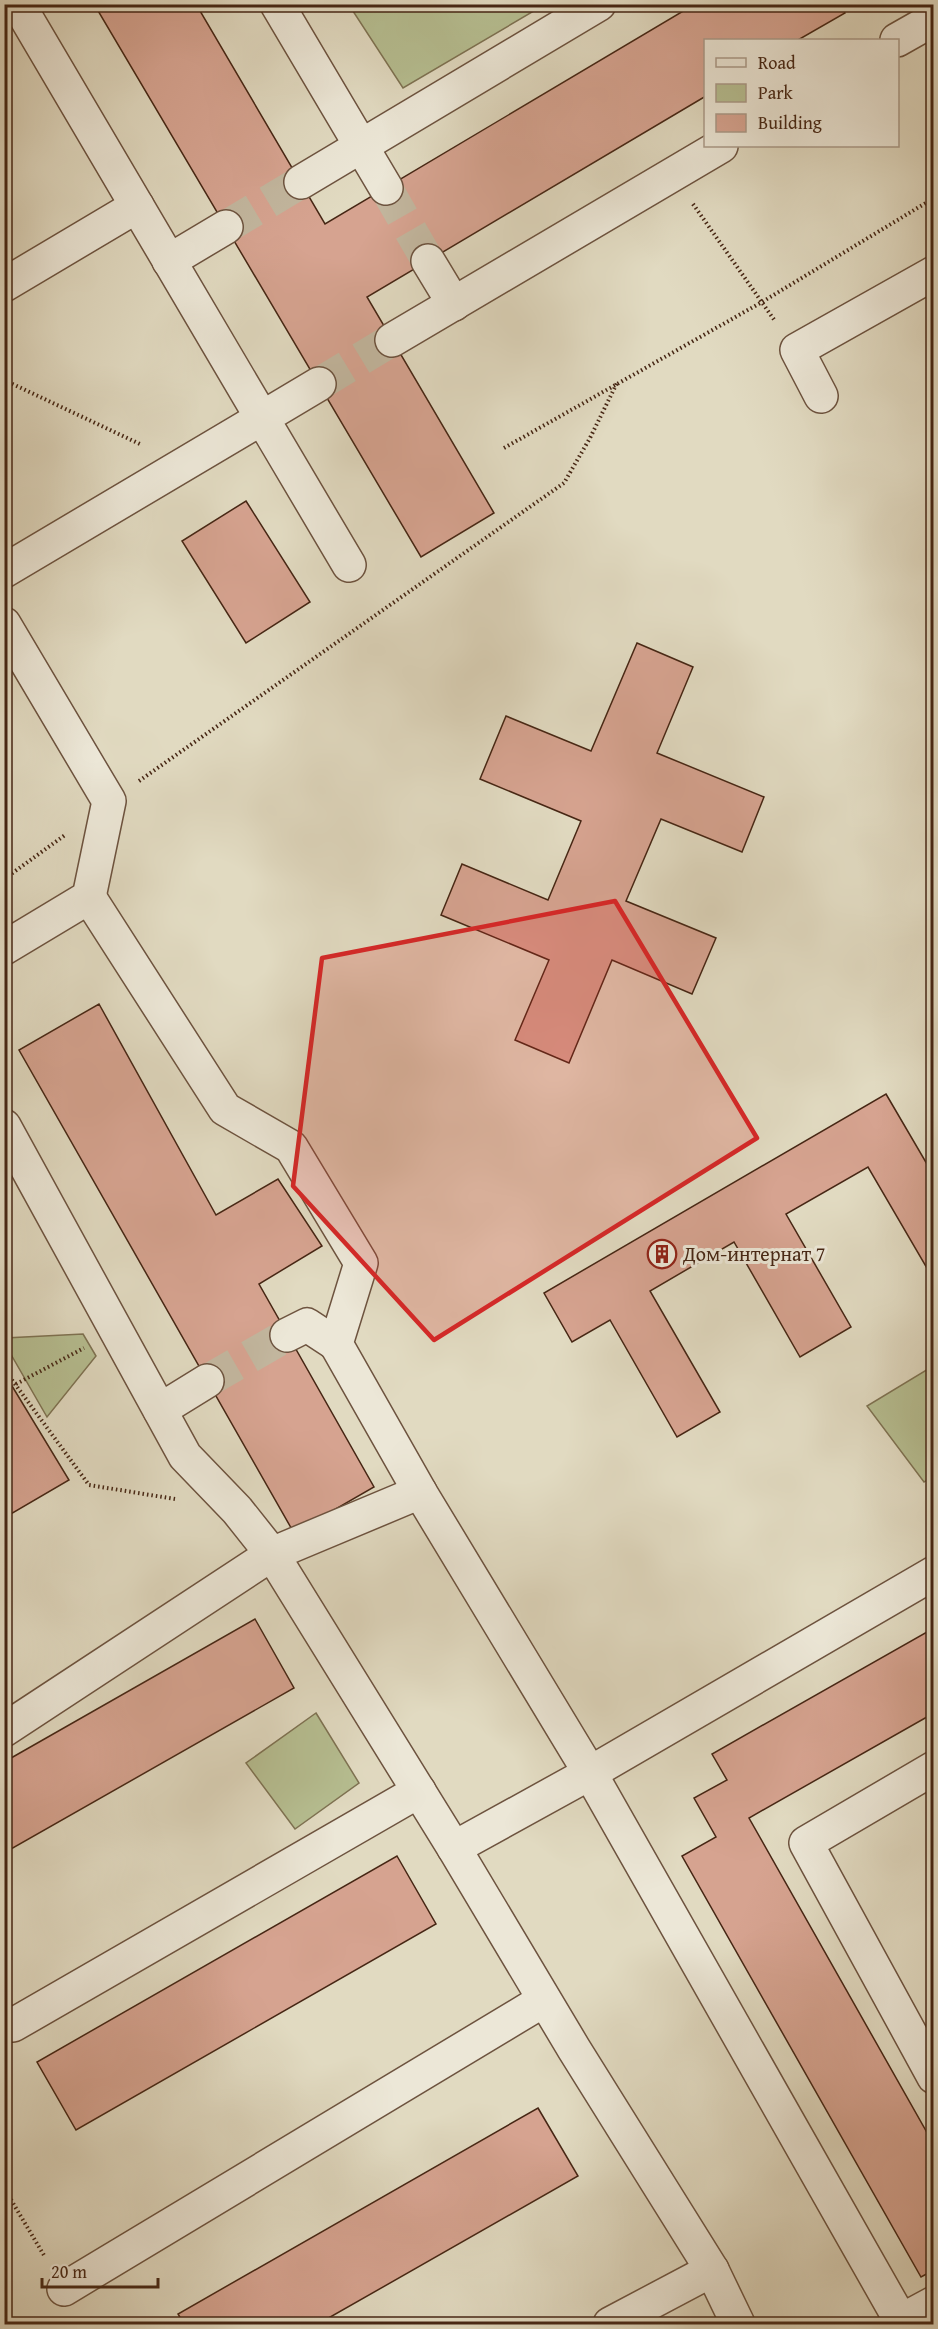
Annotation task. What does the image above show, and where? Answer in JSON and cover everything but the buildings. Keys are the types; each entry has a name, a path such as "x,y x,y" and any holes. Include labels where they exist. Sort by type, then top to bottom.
{"lane":[{"path":"18,4 349,565"},
{"path":"277,4 386,188"},
{"path":"301,182 599,4"},
{"path":"899,39 933,19"},
{"path":"392,340 719,147"},
{"path":"4,285 137,206"},
{"path":"169,261 226,227"},
{"path":"428,261 454,304"},
{"path":"821,396 797,350 933,273"},
{"path":"4,571 319,384"},
{"path":"4,624 109,801 88,897 225,1109 291,1147 361,1263 336,1344"},
{"path":"4,948 88,897"},
{"path":"4,1126 185,1456 237,1510 272,1554 712,2270 738,2325"},
{"path":"287,1335 307,1324 336,1344 420,1492 590,1773 898,2323 933,2303"},
{"path":"160,1410 207,1381"},
{"path":"4,1730 272,1554 420,1492"},
{"path":"454,1848 590,1773 933,1573"},
{"path":"933,1768 806,1843 933,2077"},
{"path":"13,2025 419,1791"},
{"path":"64,2289 544,2000"},
{"path":"610,2325 712,2270"}],"path":[{"path":"672,174 797,350"},
{"path":"504,448 762,302 933,198"},
{"path":"4,380 183,465"},
{"path":"4,877 8,878 109,801 564,483 617,384"},
{"path":"16,1384 116,1330"},
{"path":"4,1369 89,1485 180,1500"}],"highlighted area":[{"path":"615,901 757,1138 434,1340 293,1186 322,958"}],"green space":[{"path":"349,5 544,5 403,88"},
{"path":"83,1334 96,1356 47,1417 5,1344 5,1338"},
{"path":"933,1366 933,1476 924,1482 867,1406"},
{"path":"316,1713 359,1783 295,1829 246,1763"}],"tunnel":[{"path":"226,227 301,182"},
{"path":"386,188 428,261"},
{"path":"319,384 392,340"},
{"path":"207,1381 287,1335"}],"place":[{"name":"Дом-интернат 7","path":"662,1254"}]}
